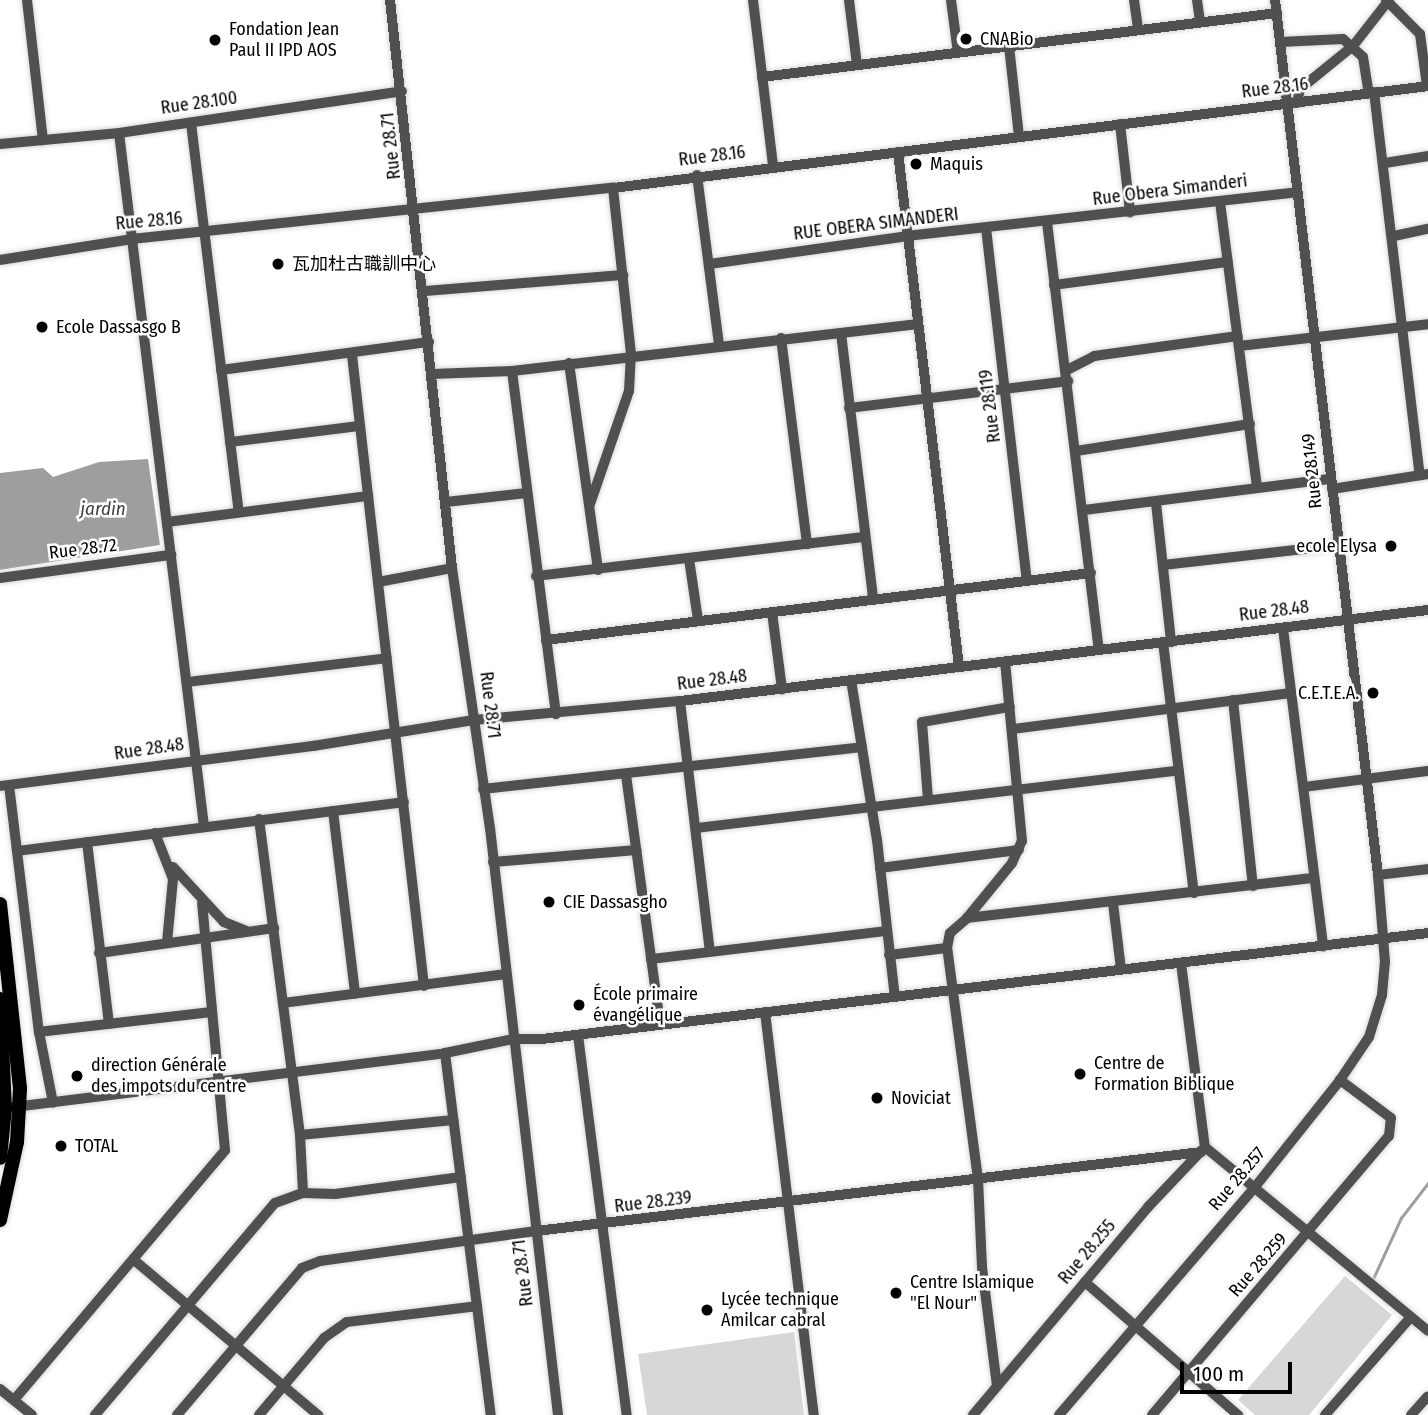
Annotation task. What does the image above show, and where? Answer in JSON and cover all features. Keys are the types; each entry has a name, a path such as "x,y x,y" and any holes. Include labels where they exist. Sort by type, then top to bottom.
{"main road":[{"path":"0,904 19,1048 0,1158"},
{"path":"0,999 8,1107 17,1142 0,1220"}],"street":[{"path":"27,0 43,139"},
{"name":"Rue 28.71","path":"390,0 424,291 452,568 493,862 558,1415"},
{"path":"753,0 774,166"},
{"path":"849,0 857,65"},
{"path":"951,0 958,53"},
{"path":"1134,0 1138,30"},
{"path":"1197,0 1200,22"},
{"name":"Rue 28.149","path":"1275,0 1292,104 1297,192 1384,938"},
{"path":"1292,104 1304,85 1353,46 1388,0 1420,34 1428,86"},
{"path":"762,77 1277,13"},
{"path":"1084,510 1258,488 1424,475 1403,326 1385,163 1366,64 1353,46 1337,37 1280,42"},
{"path":"1009,46 1019,136"},
{"name":"Rue 28.16","path":"0,260 132,239 206,234 613,188 697,175 1428,86"},
{"name":"Rue 28.100","path":"0,144 119,133 402,90"},
{"path":"191,123 239,512"},
{"path":"1120,124 1130,212"},
{"path":"119,133 204,826"},
{"path":"898,152 916,324 959,667"},
{"path":"1385,163 1428,156"},
{"path":"697,175 719,344"},
{"path":"590,504 626,406 632,354 613,188"},
{"name":"Rue Obera Simanderi","path":"1047,222 1297,192"},
{"path":"1220,202 1258,488"},
{"path":"1047,222 1068,375 1099,649"},
{"name":"RUE OBERA SIMANDERI","path":"709,264 906,236 1047,222"},
{"name":"Rue 28.119","path":"986,228 1027,580"},
{"path":"1394,236 1428,229"},
{"path":"1054,285 1227,262"},
{"path":"424,291 623,275"},
{"path":"432,374 512,371 632,354 916,324"},
{"path":"849,408 1006,389 1068,375 1094,356 1428,324"},
{"path":"841,333 873,598"},
{"path":"780,338 807,544"},
{"path":"222,370 352,355 429,342"},
{"path":"352,355 424,986"},
{"path":"569,363 598,570"},
{"path":"512,371 536,576 556,714"},
{"path":"1076,450 1250,424"},
{"path":"230,442 358,426"},
{"path":"446,502 526,493"},
{"path":"167,522 368,496"},
{"path":"1156,503 1163,565 1171,708 1194,893"},
{"path":"536,576 865,537"},
{"path":"1163,565 1339,545"},
{"name":"Rue 28.72","path":"0,578 171,555"},
{"path":"690,559 698,620"},
{"path":"379,582 452,568"},
{"path":"545,640 1091,573"},
{"name":"Rue 28.48","path":"4,785 397,734 474,720 680,701 1428,610"},
{"path":"772,612 782,689"},
{"path":"1283,628 1323,946"},
{"path":"187,682 387,658"},
{"path":"997,1386 982,1266 978,1179 955,989 947,948 950,933 967,918 1019,850 1013,729 1005,662"},
{"path":"851,680 880,868 895,997"},
{"path":"1013,729 1290,693"},
{"path":"1233,700 1253,886"},
{"path":"680,701 710,951"},
{"path":"928,799 922,722 1010,707"},
{"path":"483,789 862,747"},
{"path":"696,828 1179,770"},
{"path":"1304,787 1428,771"},
{"path":"626,775 660,1023"},
{"path":"4,785 17,851 39,1032 53,1103"},
{"path":"17,851 404,802"},
{"path":"333,811 355,994"},
{"path":"260,819 300,1135 303,1193"},
{"path":"155,833 173,879 167,943"},
{"path":"87,842 108,1024"},
{"path":"493,862 637,850"},
{"path":"880,868 1019,850"},
{"path":"167,859 202,903 224,922 248,931"},
{"path":"1378,875 1428,869"},
{"path":"967,918 1314,878"},
{"path":"14,1400 223,1154 226,1141 202,938 202,903"},
{"path":"1113,903 1121,969"},
{"path":"99,953 274,928"},
{"path":"651,959 886,931"},
{"path":"8,1107 445,1053 513,1039 578,1035 660,1023 1428,933"},
{"name":"Rue 28.257","path":"1059,1415 1255,1187 1340,1080 1369,1037 1379,1009 1384,938"},
{"path":"889,955 947,948"},
{"path":"1181,963 1203,1149 1255,1187 1428,1331"},
{"path":"283,1003 505,974"},
{"path":"39,1032 211,1012"},
{"path":"765,1012 814,1415"},
{"path":"578,1035 605,1226 627,1415"},
{"path":"445,1053 491,1415"},
{"name":"Rue 28.259","path":"1153,1415 1389,1136 1391,1118 1340,1080"},
{"path":"300,1135 453,1120"},
{"name":"Rue 28.239","path":"177,1415 309,1264 536,1231 605,1226 1203,1149"},
{"name":"Rue 28.255","path":"973,1415 1085,1282 1203,1149"},
{"path":"95,1415 189,1308 275,1203 303,1193 335,1194 461,1177"},
{"path":"134,1260 318,1415"},
{"path":"1085,1282 1235,1414"},
{"path":"259,1415 324,1338 346,1322 477,1306"},
{"path":"1325,1415 1410,1318"},
{"path":"0,1388 32,1415"},
{"path":"1411,1415 1428,1395"}],"shaded area":[{"path":"1345,1276 1392,1315 1309,1415 1255,1415 1238,1400"},
{"path":"794,1332 804,1415 647,1415 638,1354"}],"water":[{"name":"jardin","path":"148,459 160,545 0,570 0,473 43,468 53,477 99,462"}],"waterway":[{"path":"1372,1281 1401,1218 1428,1183"}],"place":[{"name":"CNABio","path":"966,39"},
{"name":"Fondation Jean Paul II IPD AOS","path":"215,40"},
{"name":"Maquis","path":"916,164"},
{"name":"瓦加杜古職訓中心","path":"278,264"},
{"name":"Ecole Dassasgo B","path":"42,327"},
{"name":"ecole Elysa","path":"1391,546"},
{"name":"C.E.T.E.A.","path":"1373,693"},
{"name":"CIE Dassasgho","path":"549,902"},
{"name":"École primaire évangélique","path":"579,1005"},
{"name":"Centre de Formation Biblique","path":"1080,1074"},
{"name":"direction Générale des impots du centre","path":"77,1076"},
{"name":"Noviciat","path":"877,1098"},
{"name":"TOTAL","path":"61,1146"},
{"name":"Centre Islamique \"El Nour\"","path":"896,1293"},
{"name":"Lycée technique Amilcar cabral","path":"707,1310"}]}
